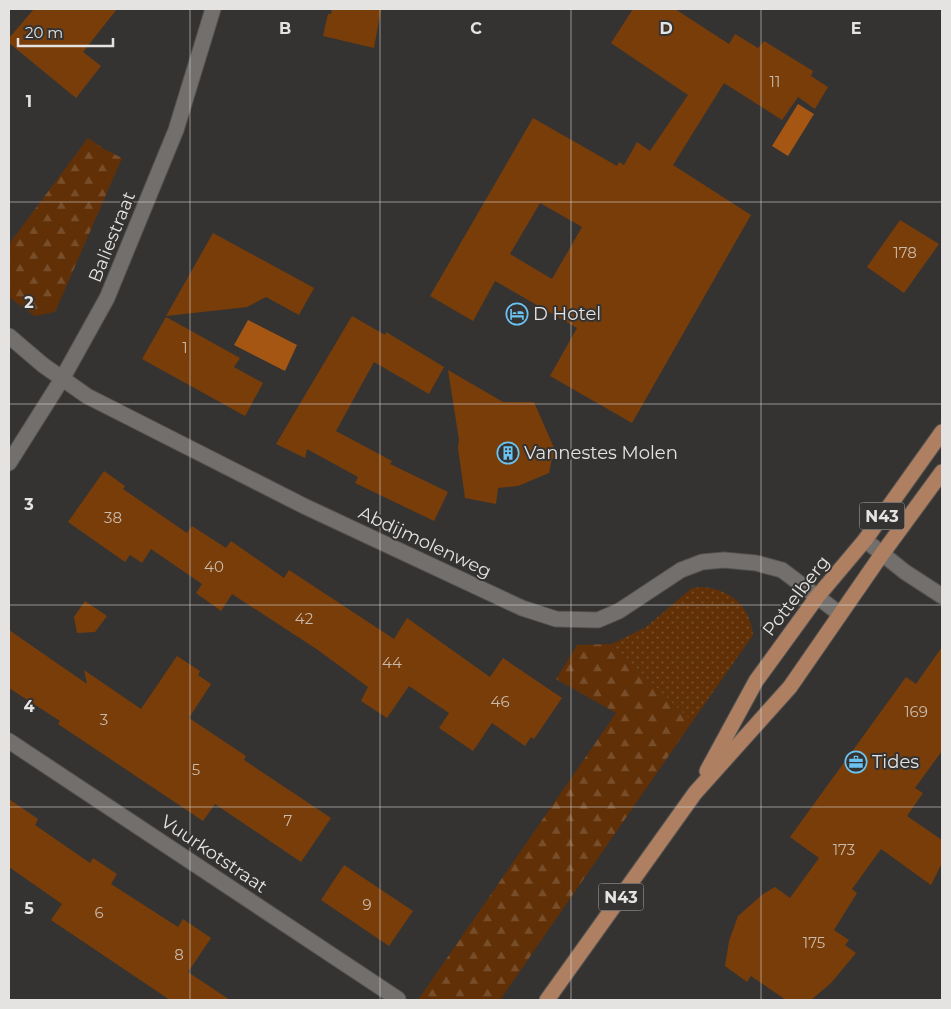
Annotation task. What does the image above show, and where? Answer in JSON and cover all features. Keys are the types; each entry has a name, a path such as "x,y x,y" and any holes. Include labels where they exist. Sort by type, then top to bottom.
{"main road":[{"name":"Pottelberg","path":"695,793 756,681 817,597 865,540 942,432"},
{"name":"Pottelberg","path":"547,1000 695,793 790,687 882,554 942,472"}],"street":[{"name":"Baliestraat","path":"9,464 62,379 107,298 176,130 213,9"},
{"name":"Abdijmolenweg","path":"9,336 62,379 87,396 304,506 522,608 556,619 598,620 619,612 681,570 702,562 724,560 771,566 782,570 840,614"},
{"path":"865,540 942,596"},
{"name":"Vuurkotstraat","path":"9,741 398,999"}],"green space":[{"path":"88,138 122,158 55,312 35,316 9,297 9,244"},
{"path":"703,587 722,592 737,601 748,616 753,635 692,722 612,644 646,627 692,588"},
{"path":"612,644 692,722 500,1000 418,1000 616,713 556,679 577,645"}],"shaded area":[{"path":"798,104 814,114 788,156 772,146"},
{"path":"248,320 297,345 285,371 234,345"}],"building":[{"path":"34,9 117,9 83,52 101,66 76,98 9,43 9,38"},
{"path":"332,9 381,9 374,48 323,36 328,14 331,14"},
{"path":"633,9 675,9 729,44 735,34 758,48 764,41 813,71 811,76 828,87 815,109 798,97 782,120 724,83 673,165 751,215 632,423 550,376 577,328 495,281 473,321 430,296 533,118 617,166 619,162 624,165 637,142 650,151 688,95 611,43","holes":["540,203 582,227 552,279 510,254"]},
{"path":"900,220 939,244 904,293 867,267"},
{"path":"213,233 314,288 299,315 266,297 247,307 166,316"},
{"path":"352,316 385,335 386,332 444,367 429,394 374,362 336,431 392,461 390,464 448,492 434,521 355,483 358,477 307,449 305,458 276,444"},
{"path":"166,317 240,358 234,367 263,383 245,416 142,359"},
{"name":"Vannestes Molen","path":"448,370 503,402 534,402 558,457 552,459 549,473 518,486 498,488 496,504 465,498 458,448 459,440"},
{"path":"104,471 125,486 123,489 187,533 192,526 226,548 231,541 284,578 289,570 394,639 407,618 490,677 503,658 562,698 534,739 531,737 525,746 492,723 473,751 439,728 449,713 409,686 387,718 361,701 368,687 318,650 232,594 221,611 196,593 202,584 151,549 142,563 130,555 125,562 68,522"},
{"path":"85,601 107,616 95,632 77,633 74,617"},
{"path":"9,630 87,684 84,670 141,709 177,656 200,671 198,675 211,684 189,718 246,756 244,760 331,818 301,862 215,804 203,821 58,724 60,721 9,688"},
{"path":"942,647 942,751 915,788 923,793 907,816 942,840 942,863 931,885 881,849 852,889 857,893 834,930 849,940 845,945 856,953 831,983 811,1000 786,1000 751,976 747,982 725,966 729,941 738,916 763,894 775,887 790,898 819,858 790,837 906,677 916,684"},
{"path":"9,799 38,819 35,825 90,863 93,858 117,874 111,884 178,927 183,919 211,938 188,972 230,1000 170,1000 51,920 62,904 9,867"},
{"path":"344,865 413,911 389,946 321,900"}],"place":[{"name":"D Hotel","path":"517,314"},
{"name":"Vannestes Molen","path":"508,453"},
{"name":"Tides","path":"856,762"}]}
